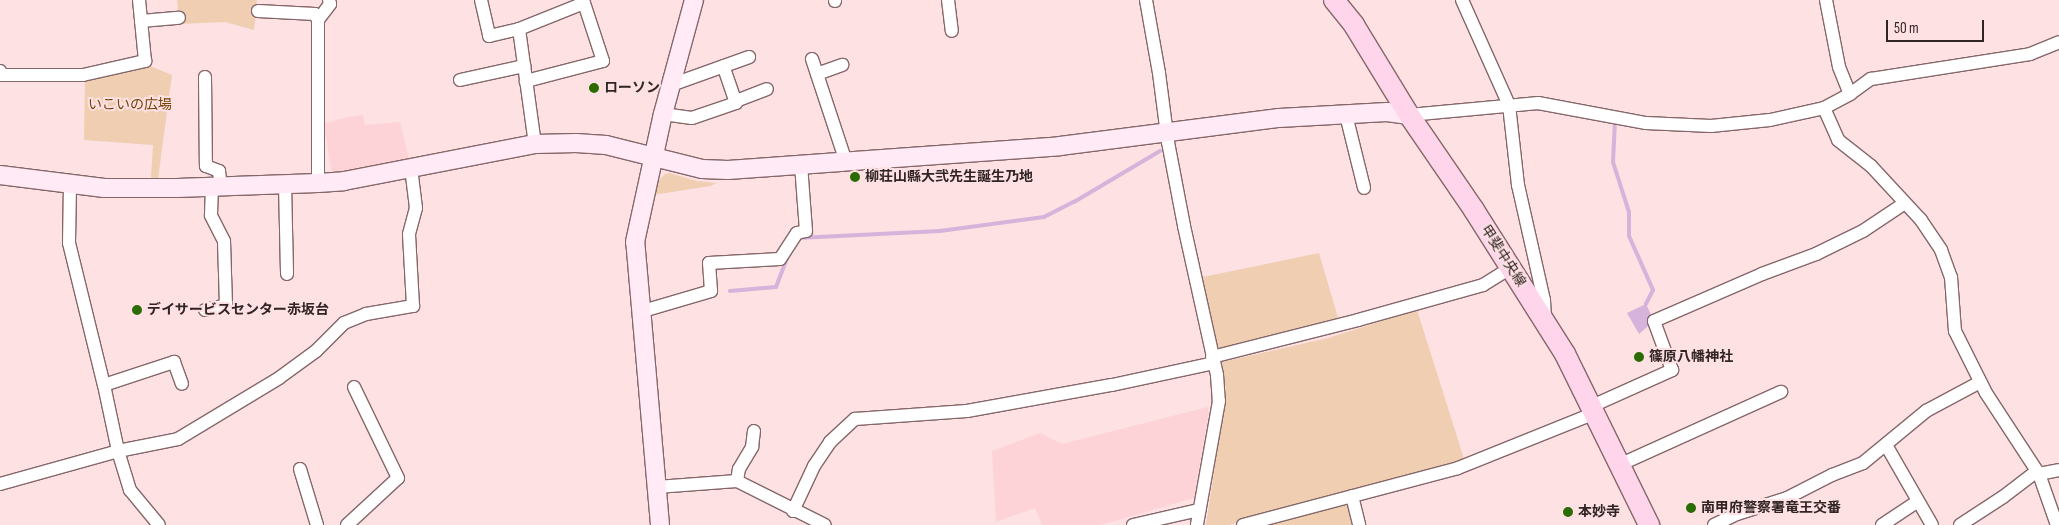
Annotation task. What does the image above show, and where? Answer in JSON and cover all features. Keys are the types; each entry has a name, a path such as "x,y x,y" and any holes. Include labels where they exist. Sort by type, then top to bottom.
{"main road":[{"name":"甲斐中央線","path":"1334,0 1354,26 1409,115 1565,354 1649,525"}],"street":[{"path":"0,72 1,74 83,75 144,61 139,0"},
{"path":"318,20 330,4 329,0"},
{"path":"481,0 489,36 519,29 584,3 603,62 526,81"},
{"path":"660,525 635,242 662,114 694,0"},
{"path":"948,0 952,31"},
{"path":"1146,0 1168,132 1168,142 1182,217 1217,375 1219,401 1199,510 1198,525"},
{"path":"1462,0 1509,105 1518,185 1544,300 1545,323"},
{"path":"1826,0 1839,67 1850,94"},
{"path":"258,11 314,14 318,20 316,95 318,183"},
{"path":"141,21 180,18"},
{"path":"519,29 535,144"},
{"path":"0,175 104,188 217,187 318,183 411,168 535,144 576,143 606,145 712,170 1060,146 1279,118 1387,112 1409,115 1538,103 1646,123 1711,126 1770,120 1824,108 1850,94 1871,79 2030,54 2059,42"},
{"path":"671,85 749,57"},
{"path":"812,59 846,162"},
{"path":"817,74 842,65"},
{"path":"460,80 524,66"},
{"path":"723,66 736,101"},
{"path":"205,77 206,166 219,171 211,215 224,241 226,305 205,310"},
{"path":"662,114 692,118 767,89"},
{"path":"1824,108 1838,140 1871,166 1905,203 1941,250 1951,277 1955,331 1980,382 2038,472 2057,525"},
{"path":"1346,115 1364,188"},
{"path":"642,311 711,291 709,263 780,259 796,233 806,231 801,165"},
{"path":"0,484 118,451 178,439 279,378 316,351 344,323 366,314 413,306 410,234 416,208 411,168"},
{"path":"285,184 287,274"},
{"path":"70,185 69,243 104,385 118,451 130,490 159,525"},
{"path":"1243,525 1458,468 1593,410 1672,370 1654,321 1762,274 1816,254 1863,231 1905,203"},
{"path":"793,511 814,466 830,442 855,418 967,411 1112,385 1213,360 1483,285 1510,268"},
{"path":"104,385 174,362 182,384"},
{"path":"1714,525 1737,514 1787,498 1832,475 1863,463 1926,411 1980,382"},
{"path":"347,525 398,478 354,387"},
{"path":"1619,465 1781,392"},
{"path":"737,481 739,470 752,447 754,432"},
{"path":"1886,445 1932,525"},
{"path":"300,469 317,525"},
{"path":"1960,525 2038,472 2059,470"},
{"path":"657,487 737,481 793,511 825,525"},
{"path":"1352,496 1359,525"},
{"path":"1882,525 1918,501"},
{"path":"1133,525 1199,510"}],"shaded area":[{"path":"363,115 365,125 400,122 411,168 332,175 324,124 347,117"},
{"path":"1646,304 1654,321 1639,334 1627,313"},
{"path":"1208,407 1209,412 1194,498 1101,525 1042,525 1035,508 996,522 992,451 1040,433 1062,444"}],"green space":[{"path":"177,0 257,0 254,30 225,22 180,24"},
{"name":"いこいの広場","path":"145,64 172,75 158,179 151,177 153,145 84,140 85,77"},
{"path":"669,173 697,181 717,183 710,186 653,195 657,182 665,174"},
{"path":"1319,253 1338,318 1217,351 1203,277"},
{"path":"1417,310 1464,459 1229,525 1206,525 1226,393 1222,362 1328,338"},
{"path":"1350,498 1357,525 1249,525"}],"waterway":[{"path":"1615,120 1613,162 1629,212 1629,236 1653,290 1646,304"},
{"path":"798,238 940,231 1044,217 1074,202 1160,151"},
{"path":"730,291 776,287 787,258"}],"place":[{"name":"ローソン","path":"594,88"},
{"name":"柳荘山縣大弐先生誕生乃地","path":"855,177"},
{"name":"デイサービスセンター赤坂台","path":"137,310"},
{"name":"篠原八幡神社","path":"1639,357"},
{"name":"南甲府警察署竜王交番","path":"1691,508"},
{"name":"本妙寺","path":"1568,512"}]}
